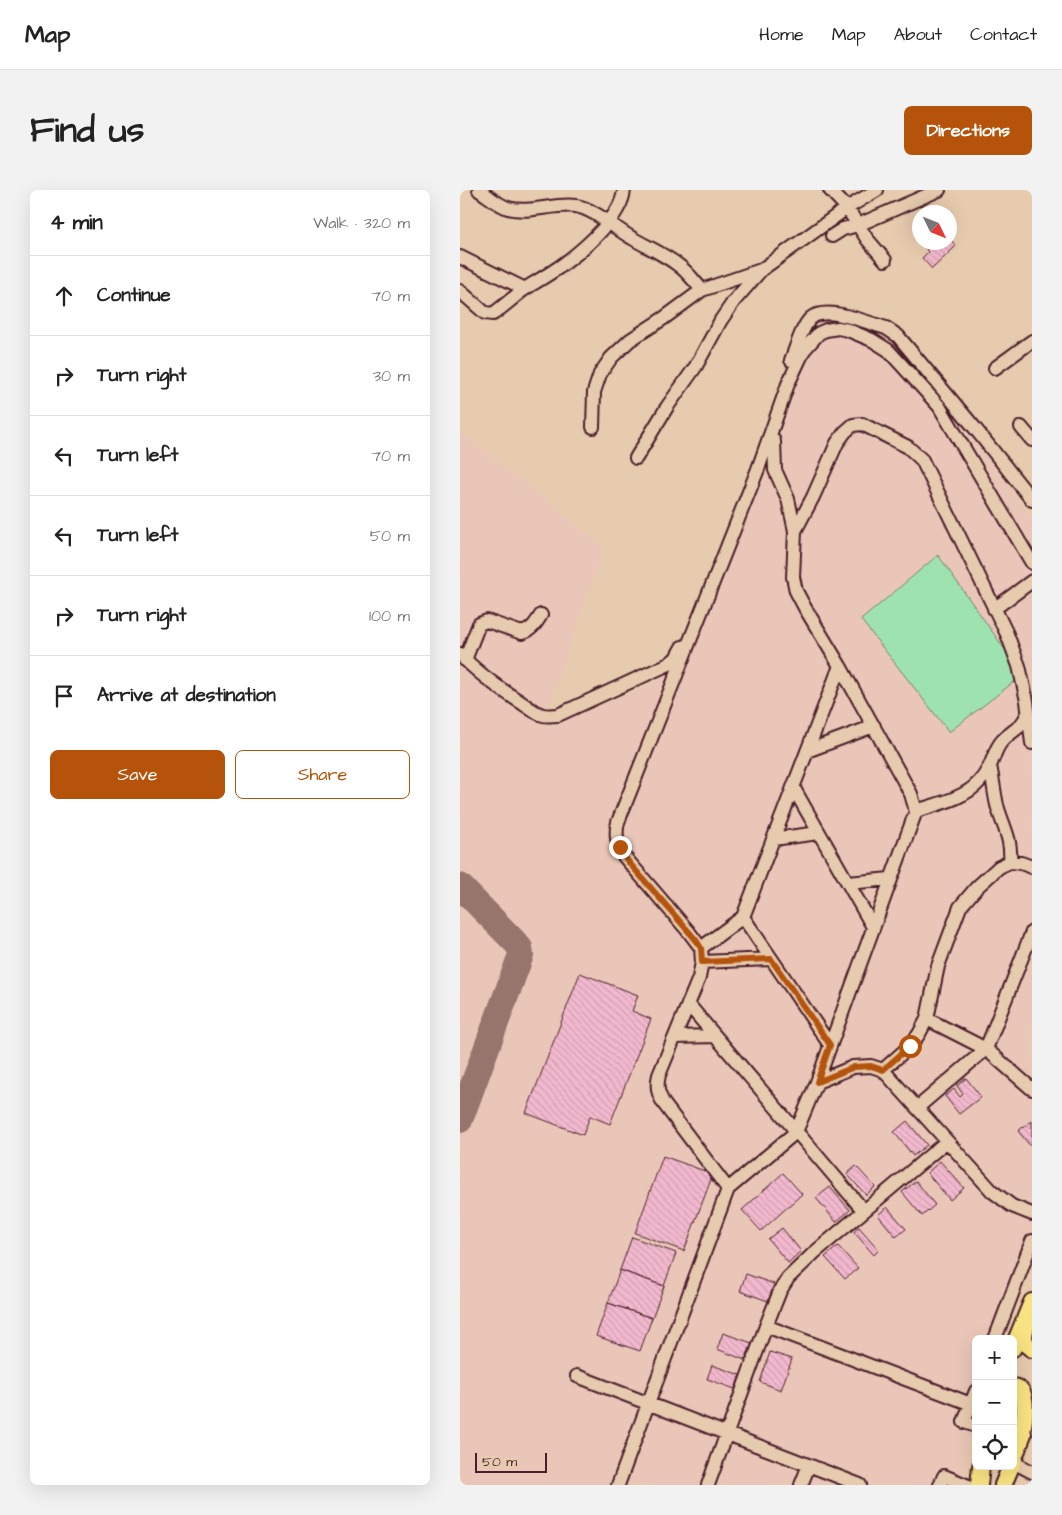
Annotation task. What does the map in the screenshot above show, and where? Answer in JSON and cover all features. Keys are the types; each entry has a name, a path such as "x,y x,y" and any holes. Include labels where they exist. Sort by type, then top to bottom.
{"main road":[{"path":"1017,1338 1032,1302"},
{"path":"1032,1311 1024,1333 1026,1346 1032,1349"},
{"path":"1017,1388 1025,1391 1027,1396 1027,1409 1020,1444"},
{"path":"1017,1451 1032,1411"},
{"path":"979,1485 981,1470"},
{"path":"1004,1485 1010,1470"}],"street":[{"path":"479,190 506,208 529,209 578,206 600,216 608,223 680,266 702,290"},
{"path":"460,291 485,313 493,314 587,245 608,223 620,204 624,190"},
{"path":"830,190 847,208 867,239 885,260"},
{"path":"636,458 667,407 696,366 721,320 734,301 761,270 847,208 877,190"},
{"path":"832,236 843,229 858,225 939,190"},
{"path":"460,257 525,289"},
{"path":"593,428 594,392 600,374 611,358 630,340 702,290 761,270"},
{"path":"541,615 528,631 522,633 487,621 482,622 479,624 463,657 510,695 535,712 543,715 558,715 662,668 676,658 799,339 811,318 820,314 840,315 886,328 898,336 1032,500"},
{"path":"728,1189 667,1108 657,1091 659,1075 699,978 702,962 701,948 622,854 616,832 618,822 769,439 788,384 804,350 815,337 826,330 838,328 872,340 888,350 939,406 1032,563"},
{"path":"995,368 1032,341"},
{"path":"795,531 837,444 845,432 853,425 862,424 908,447 922,460 1006,634 1019,666 1032,742"},
{"path":"1021,427 1032,440"},
{"path":"618,1485 728,1189 796,1132 817,1082 916,811 911,794 874,726 796,591 793,577 795,531 788,499 775,470 774,441 772,438 769,439"},
{"path":"994,609 1032,581"},
{"path":"701,948 743,917 840,666"},
{"path":"916,811 966,792 979,782 990,766 994,751 1002,741 1020,727 1028,713"},
{"path":"807,751 874,726"},
{"path":"990,766 997,804 1010,842 1010,862"},
{"path":"793,787 873,927"},
{"path":"773,839 819,833"},
{"path":"883,1070 910,1046 919,1034 926,1019 938,966 960,907 977,887 999,867 1010,862 1032,867"},
{"path":"848,883 890,879"},
{"path":"743,917 830,1045"},
{"path":"917,1108 986,1049 1032,932"},
{"path":"702,962 771,959"},
{"path":"688,1004 864,1211"},
{"path":"926,1019 986,1049 1032,1089"},
{"path":"675,1037 715,1036"},
{"path":"817,1082 854,1067 871,1066 883,1070 992,1191 1012,1206 1032,1214"},
{"path":"708,1485 766,1326 780,1290 788,1278 946,1141"},
{"path":"997,1335 1032,1243"},
{"path":"766,1326 971,1404 964,1422 973,1425"},
{"path":"577,1376 860,1485"},
{"path":"1017,1463 1032,1472"},
{"path":"801,1485 809,1465"},
{"path":"940,1485 944,1476 966,1485"}],"shaded area":[{"path":"828,315 886,333 969,431 1032,519 1032,1247 999,1335 972,1335 972,1424 960,1485 460,1485 460,431 604,548 548,707 555,725 673,674 806,328"}],"green space":[{"path":"938,555 1023,675 949,732 861,620"}],"building":[{"path":"927,250 952,250 932,269 922,258 928,252"},
{"path":"580,973 638,995 632,1011 651,1019 610,1124 590,1116 583,1135 526,1113"},
{"path":"966,1078 981,1097 959,1114 945,1096 954,1089 960,1097 963,1094 957,1086"},
{"path":"907,1121 927,1145 913,1156 894,1132"},
{"path":"1032,1121 1032,1148 1018,1131"},
{"path":"663,1156 713,1174 684,1251 635,1233"},
{"path":"940,1161 964,1188 950,1200 927,1173"},
{"path":"856,1166 875,1187 866,1195 847,1174"},
{"path":"783,1173 802,1194 761,1231 742,1210"},
{"path":"916,1181 935,1205 922,1216 902,1192"},
{"path":"830,1187 850,1210 836,1222 816,1198"},
{"path":"887,1207 906,1229 896,1237 878,1215"},
{"path":"859,1227 879,1250 874,1255 854,1232"},
{"path":"782,1228 801,1251 788,1263 768,1239"},
{"path":"632,1237 676,1253 664,1286 620,1270"},
{"path":"838,1246 858,1268 845,1279 825,1257"},
{"path":"620,1270 664,1286 652,1318 608,1303"},
{"path":"746,1274 774,1284 768,1301 740,1291"},
{"path":"608,1303 652,1318 640,1351 596,1336"},
{"path":"723,1333 752,1343 745,1360 717,1349"},
{"path":"770,1352 792,1359 781,1390 760,1382"},
{"path":"712,1365 740,1375 735,1389 707,1379"}],"taxiway":[{"path":"460,886 515,942 520,948 521,955 460,1120"}],"route":[{"path":"620,847 622,854 696,940 701,948 702,962 771,959 830,1045 817,1082 854,1067 871,1066 883,1070 910,1046"}]}
